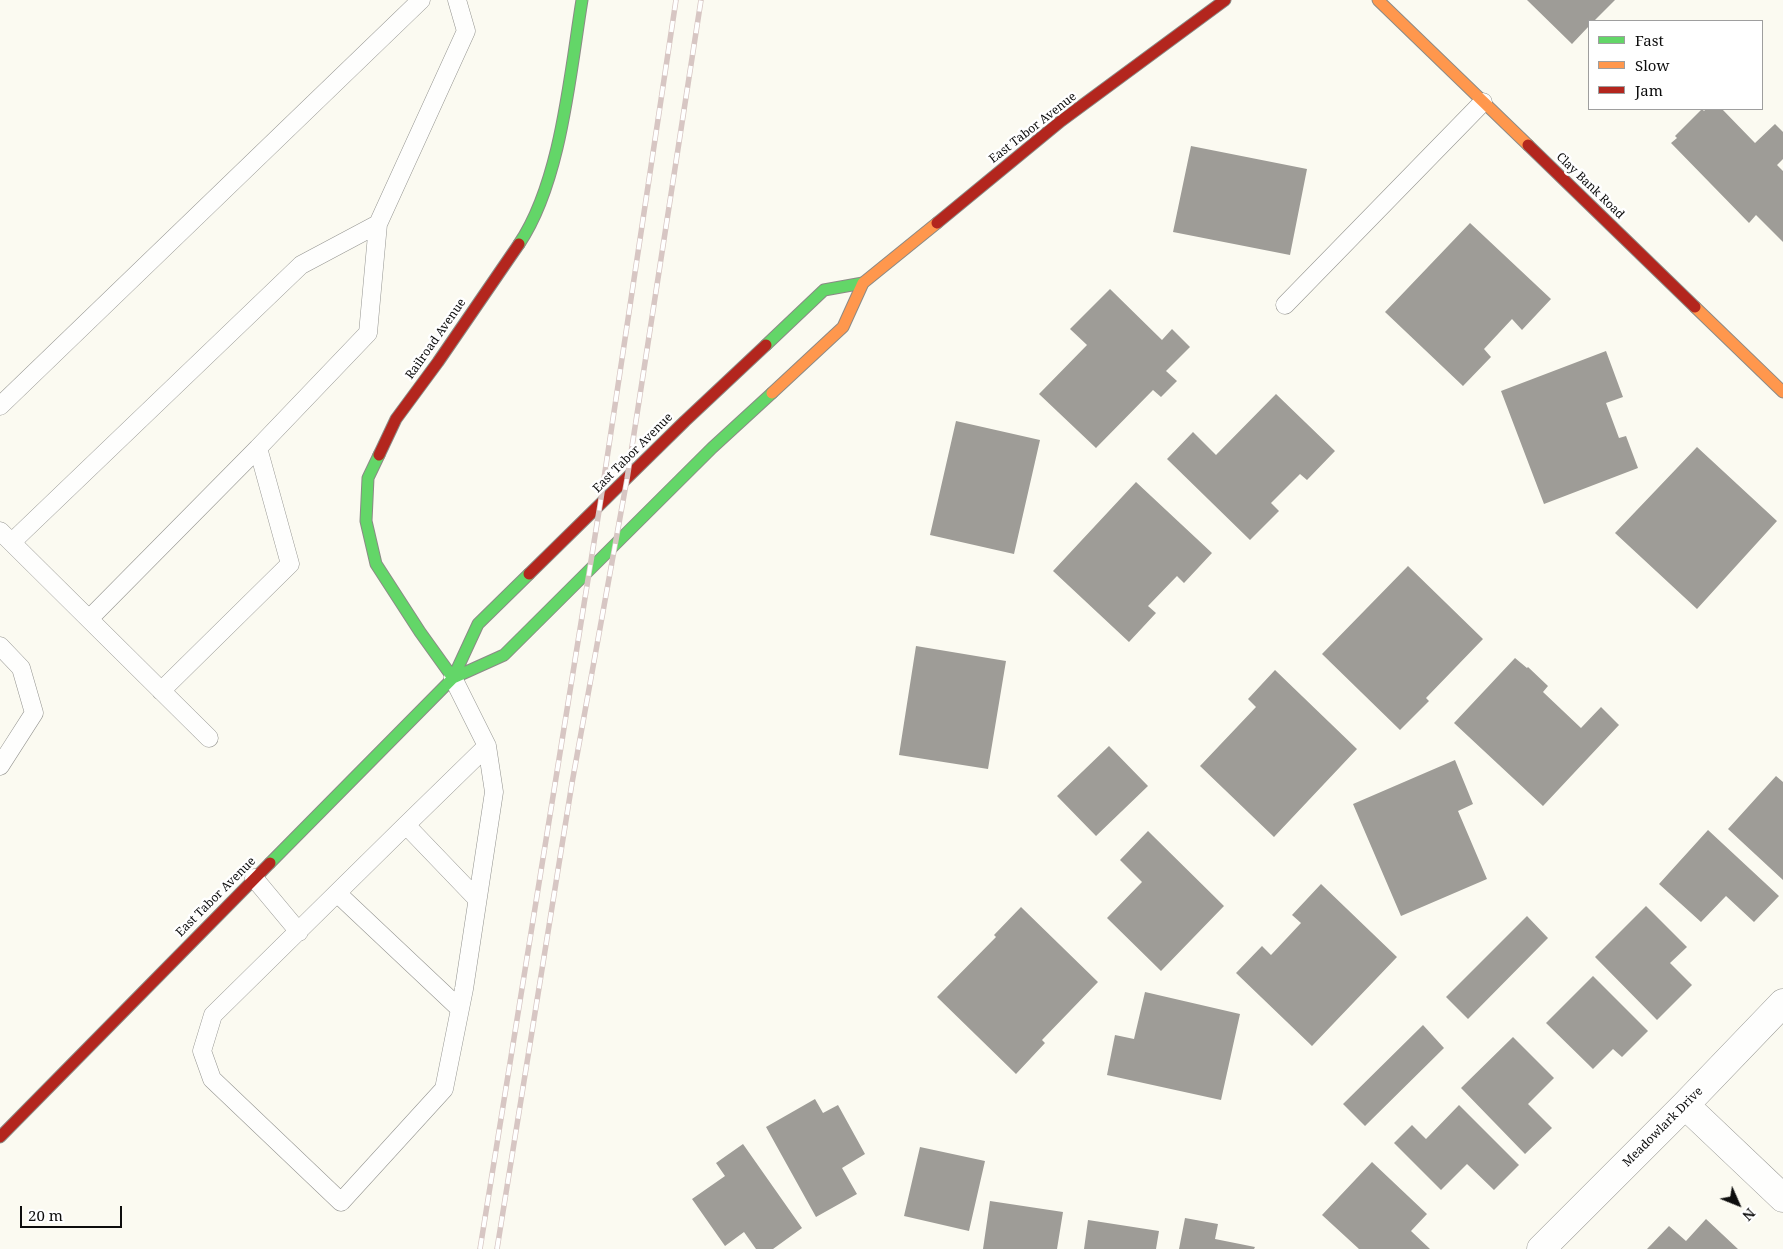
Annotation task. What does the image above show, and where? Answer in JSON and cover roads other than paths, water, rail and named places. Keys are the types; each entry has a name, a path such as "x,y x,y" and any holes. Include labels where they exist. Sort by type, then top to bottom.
{"main road":[{"name":"Railroad Avenue","path":"453,678 420,632 376,564 366,521 368,478 396,419 438,362 523,238 545,192 561,128 582,0"},
{"name":"East Tabor Avenue","path":"453,678 504,655 705,454 843,326 862,283 1061,121 1224,0"},
{"name":"Clay Bank Road","path":"1378,0 1783,392"},
{"name":"East Tabor Avenue","path":"0,1137 453,678 478,624 685,421 824,290 862,283"}],"street":[{"name":"Meadowlark Drive","path":"1541,1249 1685,1105 1783,1003"},
{"path":"1685,1105 1783,1198"}],"lane":[{"path":"0,406 421,0"},
{"path":"89,619 258,448 368,333 378,224 466,31 456,0"},
{"path":"1285,305 1483,102"},
{"path":"209,738 6,536 301,265 378,224"},
{"path":"161,690 290,564 258,448"},
{"path":"0,646 21,668 34,713 0,766"},
{"path":"453,678 487,746 494,792 460,1010 444,1089 341,1202 212,1079 202,1051 213,1015 487,746"},
{"path":"406,825 477,899"},
{"path":"254,878 299,932"},
{"path":"338,894 460,1010"}],"railway":[{"path":"480,1249 600,505 676,0"},
{"path":"497,1249 572,783 627,479 701,0"}]}
